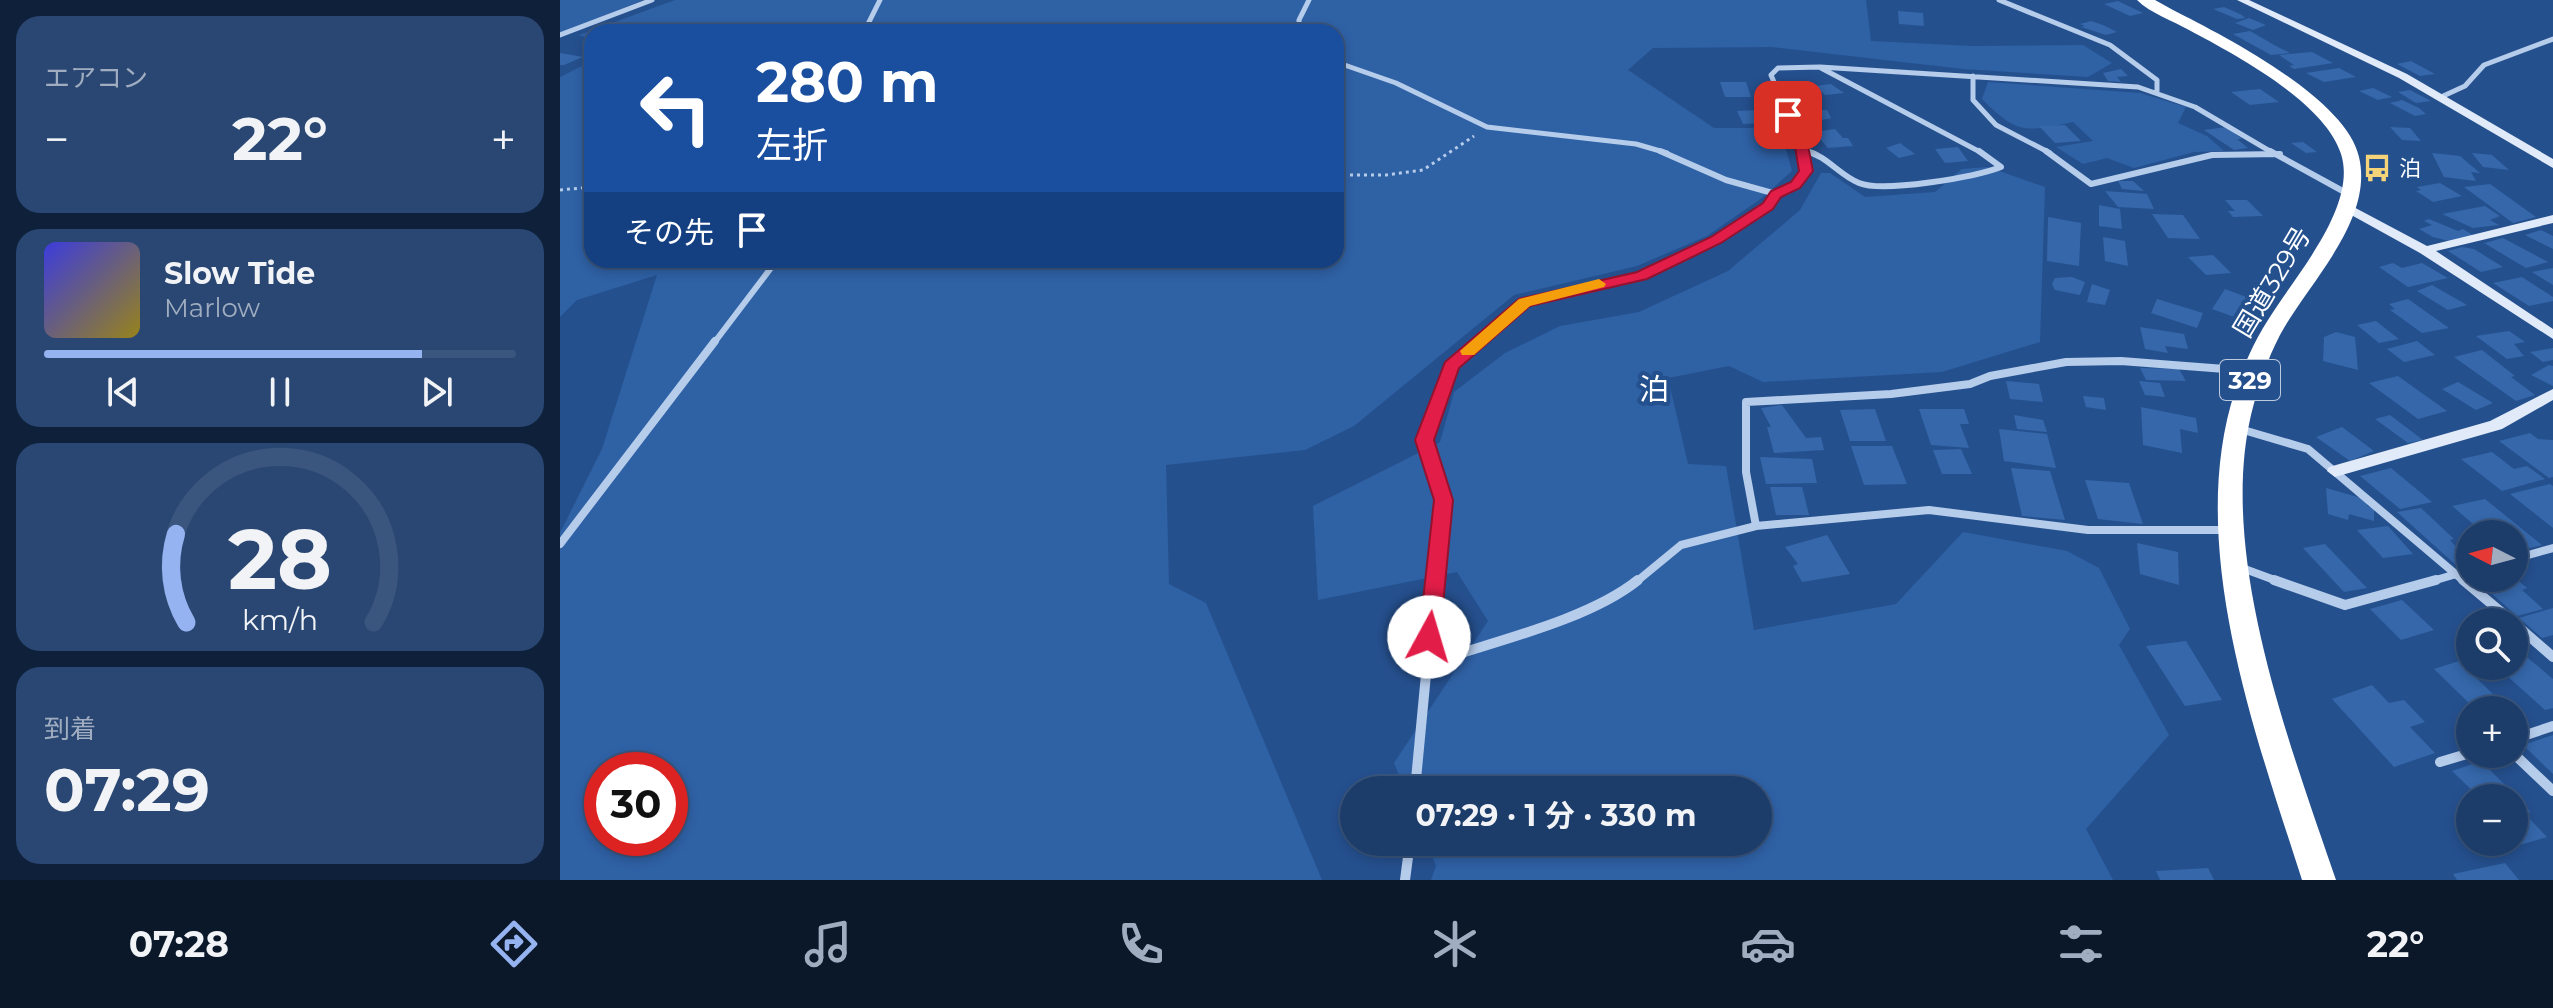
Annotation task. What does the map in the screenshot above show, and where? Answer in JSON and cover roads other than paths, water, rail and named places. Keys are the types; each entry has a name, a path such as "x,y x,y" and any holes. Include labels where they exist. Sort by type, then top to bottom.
{"highway":[{"path":"2144,0 2260,66 2288,85 2323,117 2342,138 2351,156 2349,201"},
{"name":"国道329号","path":"2319,880 2280,761 2253,657 2236,566 2231,475 2237,428 2252,371 2271,332 2349,201"}],"street":[{"path":"589,24 652,0"},
{"path":"868,24 880,0"},
{"path":"1299,24 1309,0"},
{"path":"1999,0 2110,45 2157,80 2157,91"},
{"path":"2242,0 2344,46 2441,97 2553,164"},
{"path":"560,35 584,26"},
{"path":"2441,97 2465,86 2484,65 2553,39"},
{"path":"1344,65 1396,83 1462,118 1487,127 1636,144 1675,155 1726,180 1776,194"},
{"path":"1803,150 1819,153 1856,183 1880,188 1903,183 1969,181 2001,167 1973,144 1852,90 1820,67"},
{"path":"1416,776 1443,500 1424,440 1451,366 1524,303 1641,276 1716,240 1768,206 1776,194 1796,185 1806,171 1803,150 1771,75 1778,68 1820,67 1973,76 2138,87 2157,91 2248,134 2553,335"},
{"path":"1973,76 1973,100 1996,125 2055,155 2091,184 2212,155 2280,154"},
{"path":"2425,250 2553,219"},
{"path":"560,544 771,268"},
{"path":"1756,526 1746,472 1746,402 1891,394 1970,384 1990,376 2066,362 2121,361 2252,371"},
{"path":"2335,471 2496,425 2553,394"},
{"path":"2237,428 2308,449 2456,572"},
{"path":"1427,664 1586,610 1619,595 1681,545 1756,526 1929,510 2088,530 2232,530"},
{"path":"2528,555 2553,548"},
{"path":"2236,566 2345,605 2456,575"},
{"path":"2479,592 2498,608"},
{"path":"2528,635 2553,657"},
{"path":"2528,734 2553,726"},
{"path":"2440,762 2456,757"},
{"path":"2528,767 2553,791"},
{"path":"1405,880 1408,856"}],"place":[{"name":"泊","path":"2377,168"}],"district":[{"name":"泊","path":"1654,389"}]}
